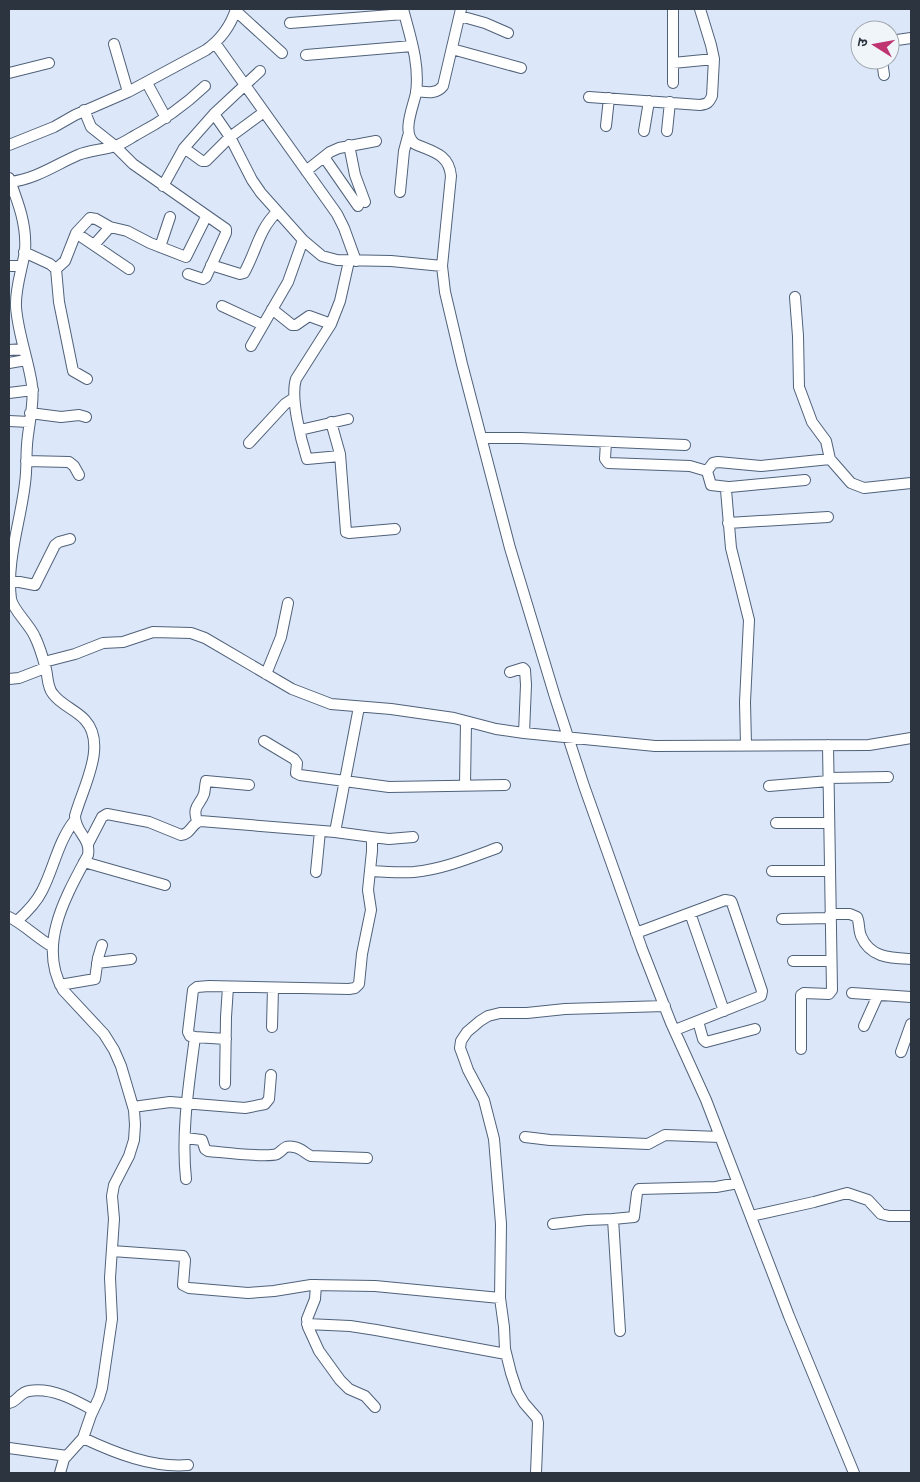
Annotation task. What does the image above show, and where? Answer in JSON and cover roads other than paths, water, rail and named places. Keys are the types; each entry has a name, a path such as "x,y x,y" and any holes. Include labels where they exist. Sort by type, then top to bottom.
{"street":[{"path":"673,9 673,83"},
{"path":"589,97 700,105 710,101 712,96 714,60 700,9"},
{"path":"9,146 54,127 84,110 147,83 215,43 232,20 236,10 282,53"},
{"path":"290,23 403,11 417,66 416,91 404,151 400,192"},
{"path":"416,91 430,92 440,90 443,86 460,13 508,33"},
{"path":"215,43 340,221 353,261 331,324 296,378 294,398 307,459 340,456"},
{"path":"114,44 128,92"},
{"path":"306,55 412,46"},
{"path":"452,49 521,68"},
{"path":"673,63 714,60"},
{"path":"9,73 49,63"},
{"path":"883,70 884,75"},
{"path":"163,186 184,148 214,114 260,71"},
{"path":"147,83 166,118"},
{"path":"60,1473 61,1465 83,1438 102,1388 112,1319 110,1278 114,1219 112,1196 114,1185 129,1156 134,1140 135,1125 133,1107 121,1066 114,1050 104,1034 60,985 54,963 53,946 59,916 88,855 81,832 78,802 91,770 94,733 80,714 53,694 49,687 35,636 13,605 10,595 12,557 24,488 33,390 24,349 13,318 24,252 22,214 10,180 24,180 39,175 61,162 83,153 115,146 166,118 193,98 205,86"},
{"path":"606,126 609,98"},
{"path":"644,131 648,101"},
{"path":"668,131 670,102"},
{"path":"84,110 91,127 115,146 133,164 226,231 205,279 188,274"},
{"path":"184,148 204,162 230,137 264,112"},
{"path":"214,114 230,137 252,180 277,212 303,240 322,256 330,259 353,261 391,261 442,266"},
{"path":"408,136 410,141 447,160 450,167 451,176 442,266 445,292 510,548 568,738 636,933 720,1136 789,1316 854,1473"},
{"path":"306,171 339,148 376,141"},
{"path":"324,157 362,204 350,145"},
{"path":"211,265 240,274 244,273 261,233 277,212"},
{"path":"160,247 170,216"},
{"path":"56,269 65,261 76,234 90,218 96,219 110,227 127,231 186,257 206,217"},
{"path":"94,245 110,227"},
{"path":"76,234 129,270"},
{"path":"251,346 288,282 303,240"},
{"path":"24,252 50,264 56,269 59,302 73,371 86,379"},
{"path":"9,266 21,266"},
{"path":"795,297 799,387 812,422 826,441 830,459 843,475 856,486 864,488 911,483"},
{"path":"222,306 263,325"},
{"path":"272,309 292,325 309,316 331,324"},
{"path":"9,350 24,349"},
{"path":"9,363 26,360"},
{"path":"9,393 33,390"},
{"path":"249,443 284,404 294,398"},
{"path":"9,422 30,418 79,415 86,417"},
{"path":"300,430 348,419"},
{"path":"331,422 340,456 346,532 396,529"},
{"path":"482,438 684,445"},
{"path":"606,442 605,460 608,463 690,466 707,471"},
{"path":"707,471 713,463 718,462 761,466 830,459"},
{"path":"26,461 69,462 74,466 78,475"},
{"path":"707,471 711,484 728,488 805,480"},
{"path":"728,488 726,492 731,548 749,620 745,702 746,745"},
{"path":"728,523 828,516"},
{"path":"10,581 35,585 55,545 70,539"},
{"path":"266,674 281,637 288,603"},
{"path":"9,679 19,678 44,665 103,643 119,642 153,632 192,632 311,698 331,704 391,709 524,733 655,746 880,744 911,738"},
{"path":"510,672 523,668 525,670 524,733"},
{"path":"335,832 358,707"},
{"path":"465,786 466,722"},
{"path":"264,740 294,759 297,763 297,775 389,787 505,786"},
{"path":"801,1049 801,996 804,994 827,994 831,992 828,745"},
{"path":"769,786 828,779 888,778"},
{"path":"53,946 13,919 34,904 42,892 64,835 81,832 107,814 148,822 181,835 188,833 197,822 197,806 204,795 206,781 249,785"},
{"path":"197,822 335,832 389,839 413,837"},
{"path":"776,823 829,823"},
{"path":"316,872 320,831"},
{"path":"226,1039 190,1036 188,1032 193,990 203,987 349,989 358,986 364,941 371,914 368,890 371,871 372,837"},
{"path":"371,871 405,872 432,869 497,848"},
{"path":"84,862 164,885"},
{"path":"772,871 830,871"},
{"path":"636,933 725,900 732,903 762,994 760,998 675,1030"},
{"path":"690,913 724,1012"},
{"path":"782,919 850,914 857,916 862,939 876,953 887,957 911,959"},
{"path":"60,985 94,979 102,945"},
{"path":"97,963 131,959"},
{"path":"793,961 831,961"},
{"path":"225,1084 228,987"},
{"path":"272,1027 273,988"},
{"path":"852,993 911,997"},
{"path":"864,1026 878,995"},
{"path":"536,1473 538,1423 517,1391 506,1354 500,1298 501,1224 494,1139 484,1100 468,1070 460,1048 461,1041 466,1032 480,1021 488,1016 500,1013 665,1006"},
{"path":"698,1021 703,1039 706,1042 755,1028"},
{"path":"901,1052 911,1024"},
{"path":"186,1179 188,1103 195,1037"},
{"path":"133,1107 170,1102 245,1108 265,1104 269,1099 271,1075"},
{"path":"525,1137 550,1140 648,1144 665,1135 720,1136"},
{"path":"186,1138 202,1140 204,1149 208,1151 277,1154 284,1147 288,1147 301,1149 311,1156 367,1158"},
{"path":"553,1224 634,1218 639,1189 716,1187 738,1183"},
{"path":"751,1216 847,1193 868,1200 881,1214 911,1216"},
{"path":"613,1220 620,1331"},
{"path":"112,1251 183,1256 185,1260 183,1285 189,1288 248,1293 313,1285 374,1286 500,1298"},
{"path":"313,1285 315,1299 306,1319 319,1351 340,1380 349,1389 366,1396 374,1407"},
{"path":"307,1324 350,1326 506,1354"},
{"path":"9,1403 25,1392 40,1391 64,1395 94,1410"},
{"path":"83,1438 141,1460 175,1466 188,1466"},
{"path":"9,1448 67,1456"}]}
